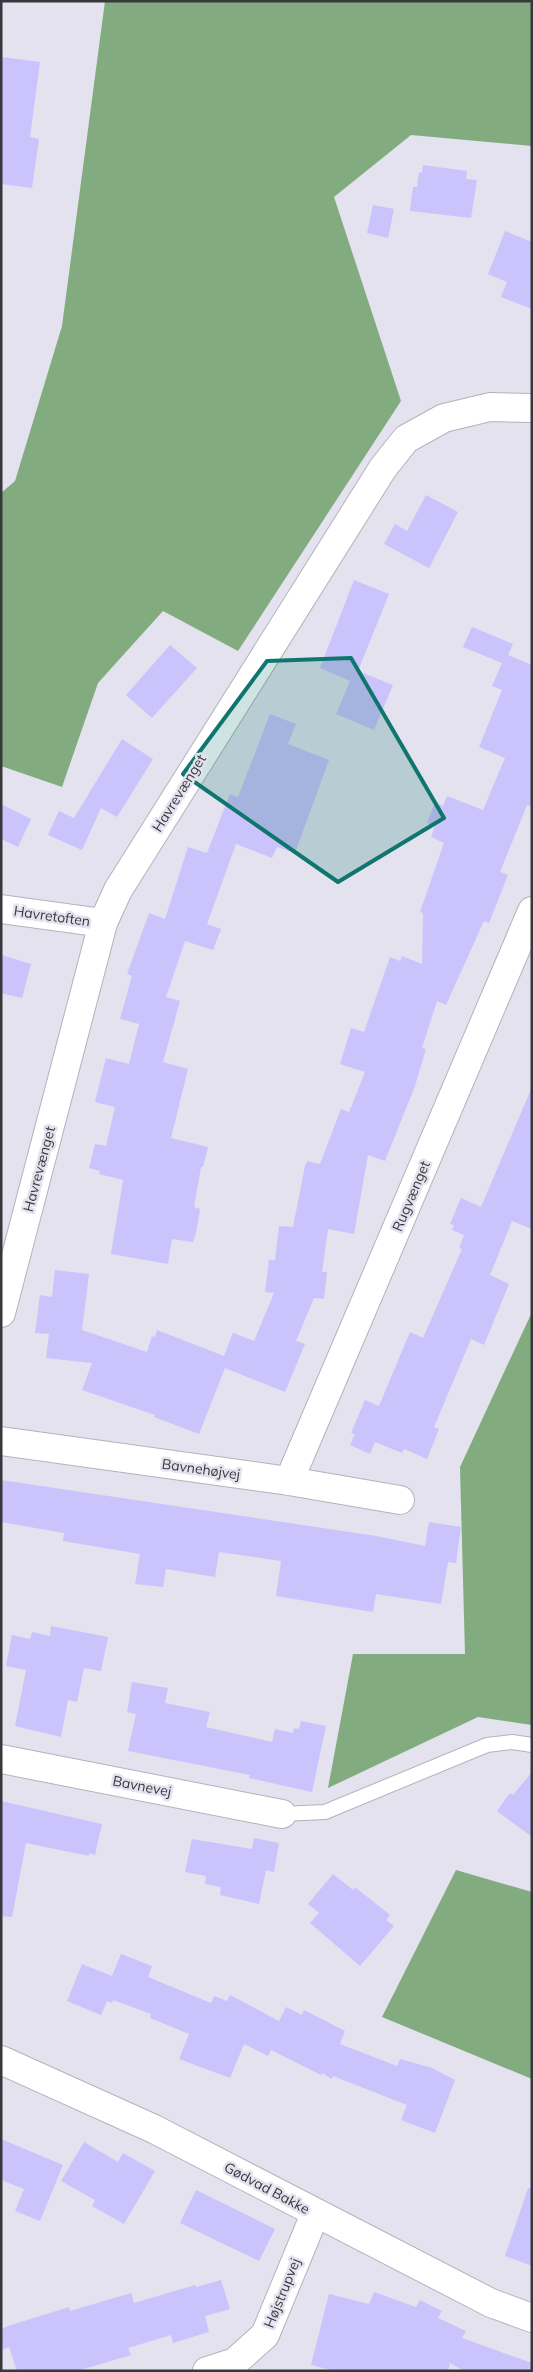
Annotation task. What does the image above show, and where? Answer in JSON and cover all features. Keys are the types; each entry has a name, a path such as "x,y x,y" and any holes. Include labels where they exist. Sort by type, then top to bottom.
{"street":[{"name":"Havrevænget","path":"1,1313 103,924 124,881 383,468 406,439 444,418 490,407 532,408"},
{"name":"Havretoften","path":"1,909 103,924"},
{"name":"Rugvænget","path":"289,1481 532,912"},
{"name":"Bavnehøjvej","path":"1,1441 289,1481 400,1500"},
{"name":"Bavnevej","path":"1,1758 282,1814"},
{"name":"Gødvad Bakke","path":"1,2060 154,2129 315,2214 491,2303 532,2318"},
{"name":"Højstrupvej","path":"207,2371 235,2362 265,2335 315,2214"}],"lane":[{"path":"282,1814 325,1812 487,1745 512,1742 532,1745"}],"highlighted area":[{"path":"351,658 444,818 338,882 183,774 267,661"}],"green space":[{"path":"105,1 532,1 532,146 411,135 334,197 401,401 238,651 163,611 98,683 62,787 1,766 1,493 15,481 62,326"},
{"path":"532,1312 532,1725 478,1717 328,1788 353,1654 465,1654 460,1467"},
{"path":"456,1870 532,1892 532,2079 382,2017"}],"building":[{"path":"1,57 40,62 30,137 39,139 32,188 1,184"},
{"path":"423,165 467,171 466,179 477,180 471,218 410,211 413,187 417,187 419,172 422,173"},
{"path":"373,205 394,209 388,238 367,233"},
{"path":"505,231 532,242 532,309 501,297 507,282 488,274"},
{"path":"426,495 458,512 429,568 384,544 395,524 407,531"},
{"path":"354,580 389,594 358,671 393,685 374,730 336,714 350,681 320,668"},
{"path":"472,627 513,644 508,655 532,665 532,807 527,805 500,872 508,875 489,923 484,921 446,1005 437,1001 422,1048 426,1049 415,1086 385,1161 368,1155 354,1234 328,1229 322,1272 327,1272 324,1299 314,1298 296,1341 305,1344 285,1392 225,1368 199,1434 154,1417 155,1415 82,1390 92,1363 46,1358 49,1334 35,1333 40,1295 52,1297 55,1270 89,1274 82,1330 147,1352 152,1336 155,1337 157,1330 224,1356 233,1333 254,1341 274,1293 265,1292 269,1260 275,1260 279,1226 293,1227 307,1161 320,1164 341,1109 349,1112 365,1072 340,1064 351,1028 364,1032 390,957 400,961 402,956 422,964 423,913 420,912 444,843 431,837 435,826 427,823 435,802 443,806 447,796 483,810 505,758 479,747 502,690 492,686 502,663 463,647"},
{"path":"170,645 197,668 152,718 126,695"},
{"path":"270,714 296,724 288,744 329,760 295,853 277,847 272,858 236,844 207,924 221,929 213,950 185,941 166,997 180,1001 163,1062 188,1069 171,1138 208,1147 203,1167 201,1167 194,1207 200,1209 196,1233 193,1242 172,1239 168,1264 111,1254 123,1180 99,1174 100,1171 89,1168 95,1144 106,1146 115,1107 95,1102 106,1058 129,1064 139,1024 120,1019 132,976 127,974 149,913 165,919 188,847 207,853 230,794 238,797"},
{"path":"122,739 153,759 117,817 101,808 82,850 48,835 59,811 74,818"},
{"path":"1,804 31,819 18,847 1,839"},
{"path":"1,955 31,964 22,998 1,993"},
{"path":"532,1087 532,1229 512,1221 490,1275 509,1284 484,1345 471,1339 434,1427 439,1429 427,1459 404,1449 402,1453 375,1442 370,1454 350,1445 355,1434 351,1433 365,1400 379,1406 410,1332 423,1338 462,1249 459,1248 464,1235 452,1230 454,1225 450,1224 461,1198 481,1207"},
{"path":"1,1480 376,1536 425,1546 429,1522 461,1527 456,1563 448,1562 441,1604 376,1594 373,1612 276,1596 281,1561 219,1552 215,1577 166,1569 163,1587 135,1584 140,1554 63,1541 64,1533 1,1522"},
{"path":"51,1626 108,1637 101,1671 84,1668 77,1702 68,1700 61,1737 15,1726 26,1670 6,1666 12,1635 30,1639 32,1632 50,1636"},
{"path":"132,1682 168,1688 165,1703 210,1712 206,1727 272,1742 275,1729 293,1733 294,1728 299,1729 301,1721 326,1726 312,1792 249,1778 250,1775 128,1751 136,1714 127,1712"},
{"path":"532,1772 532,1837 497,1811 510,1793 513,1795"},
{"path":"1,1801 102,1824 95,1855 89,1853 89,1856 26,1843 12,1917 1,1916"},
{"path":"254,1838 279,1843 274,1872 266,1870 259,1904 220,1895 221,1887 205,1884 206,1876 185,1872 192,1839 252,1849"},
{"path":"333,1874 353,1890 355,1887 390,1915 386,1920 394,1926 360,1966 310,1923 319,1913 308,1904"},
{"path":"121,1954 152,1966 148,1977 211,2003 214,1996 227,2001 230,1995 279,2021 286,2007 302,2015 304,2010 345,2031 340,2044 397,2066 400,2059 432,2068 455,2080 435,2133 401,2120 407,2105 333,2076 332,2079 322,2073 321,2075 271,2050 268,2056 244,2044 230,2078 179,2059 189,2034 150,2018 151,2014 113,2000 112,2003 107,2001 101,2015 67,2001 82,1964 112,1976"},
{"path":"1,2139 63,2165 40,2221 15,2211 24,2189 1,2180"},
{"path":"84,2142 118,2162 123,2153 155,2171 124,2224 92,2206 95,2200 61,2181"},
{"path":"528,2188 532,2189 532,2266 505,2256"},
{"path":"196,2190 275,2229 259,2261 180,2223"},
{"path":"221,2280 230,2309 205,2316 209,2332 173,2343 171,2335 128,2348 131,2355 77,2371 17,2371 9,2347 1,2350 1,2329 8,2326 69,2307 70,2311 131,2293 134,2303 195,2285 196,2287"},
{"path":"374,2292 416,2307 420,2300 442,2311 438,2318 466,2331 462,2338 532,2363 532,2371 464,2371 450,2363 448,2371 335,2371 311,2365 329,2294 369,2304"}]}
